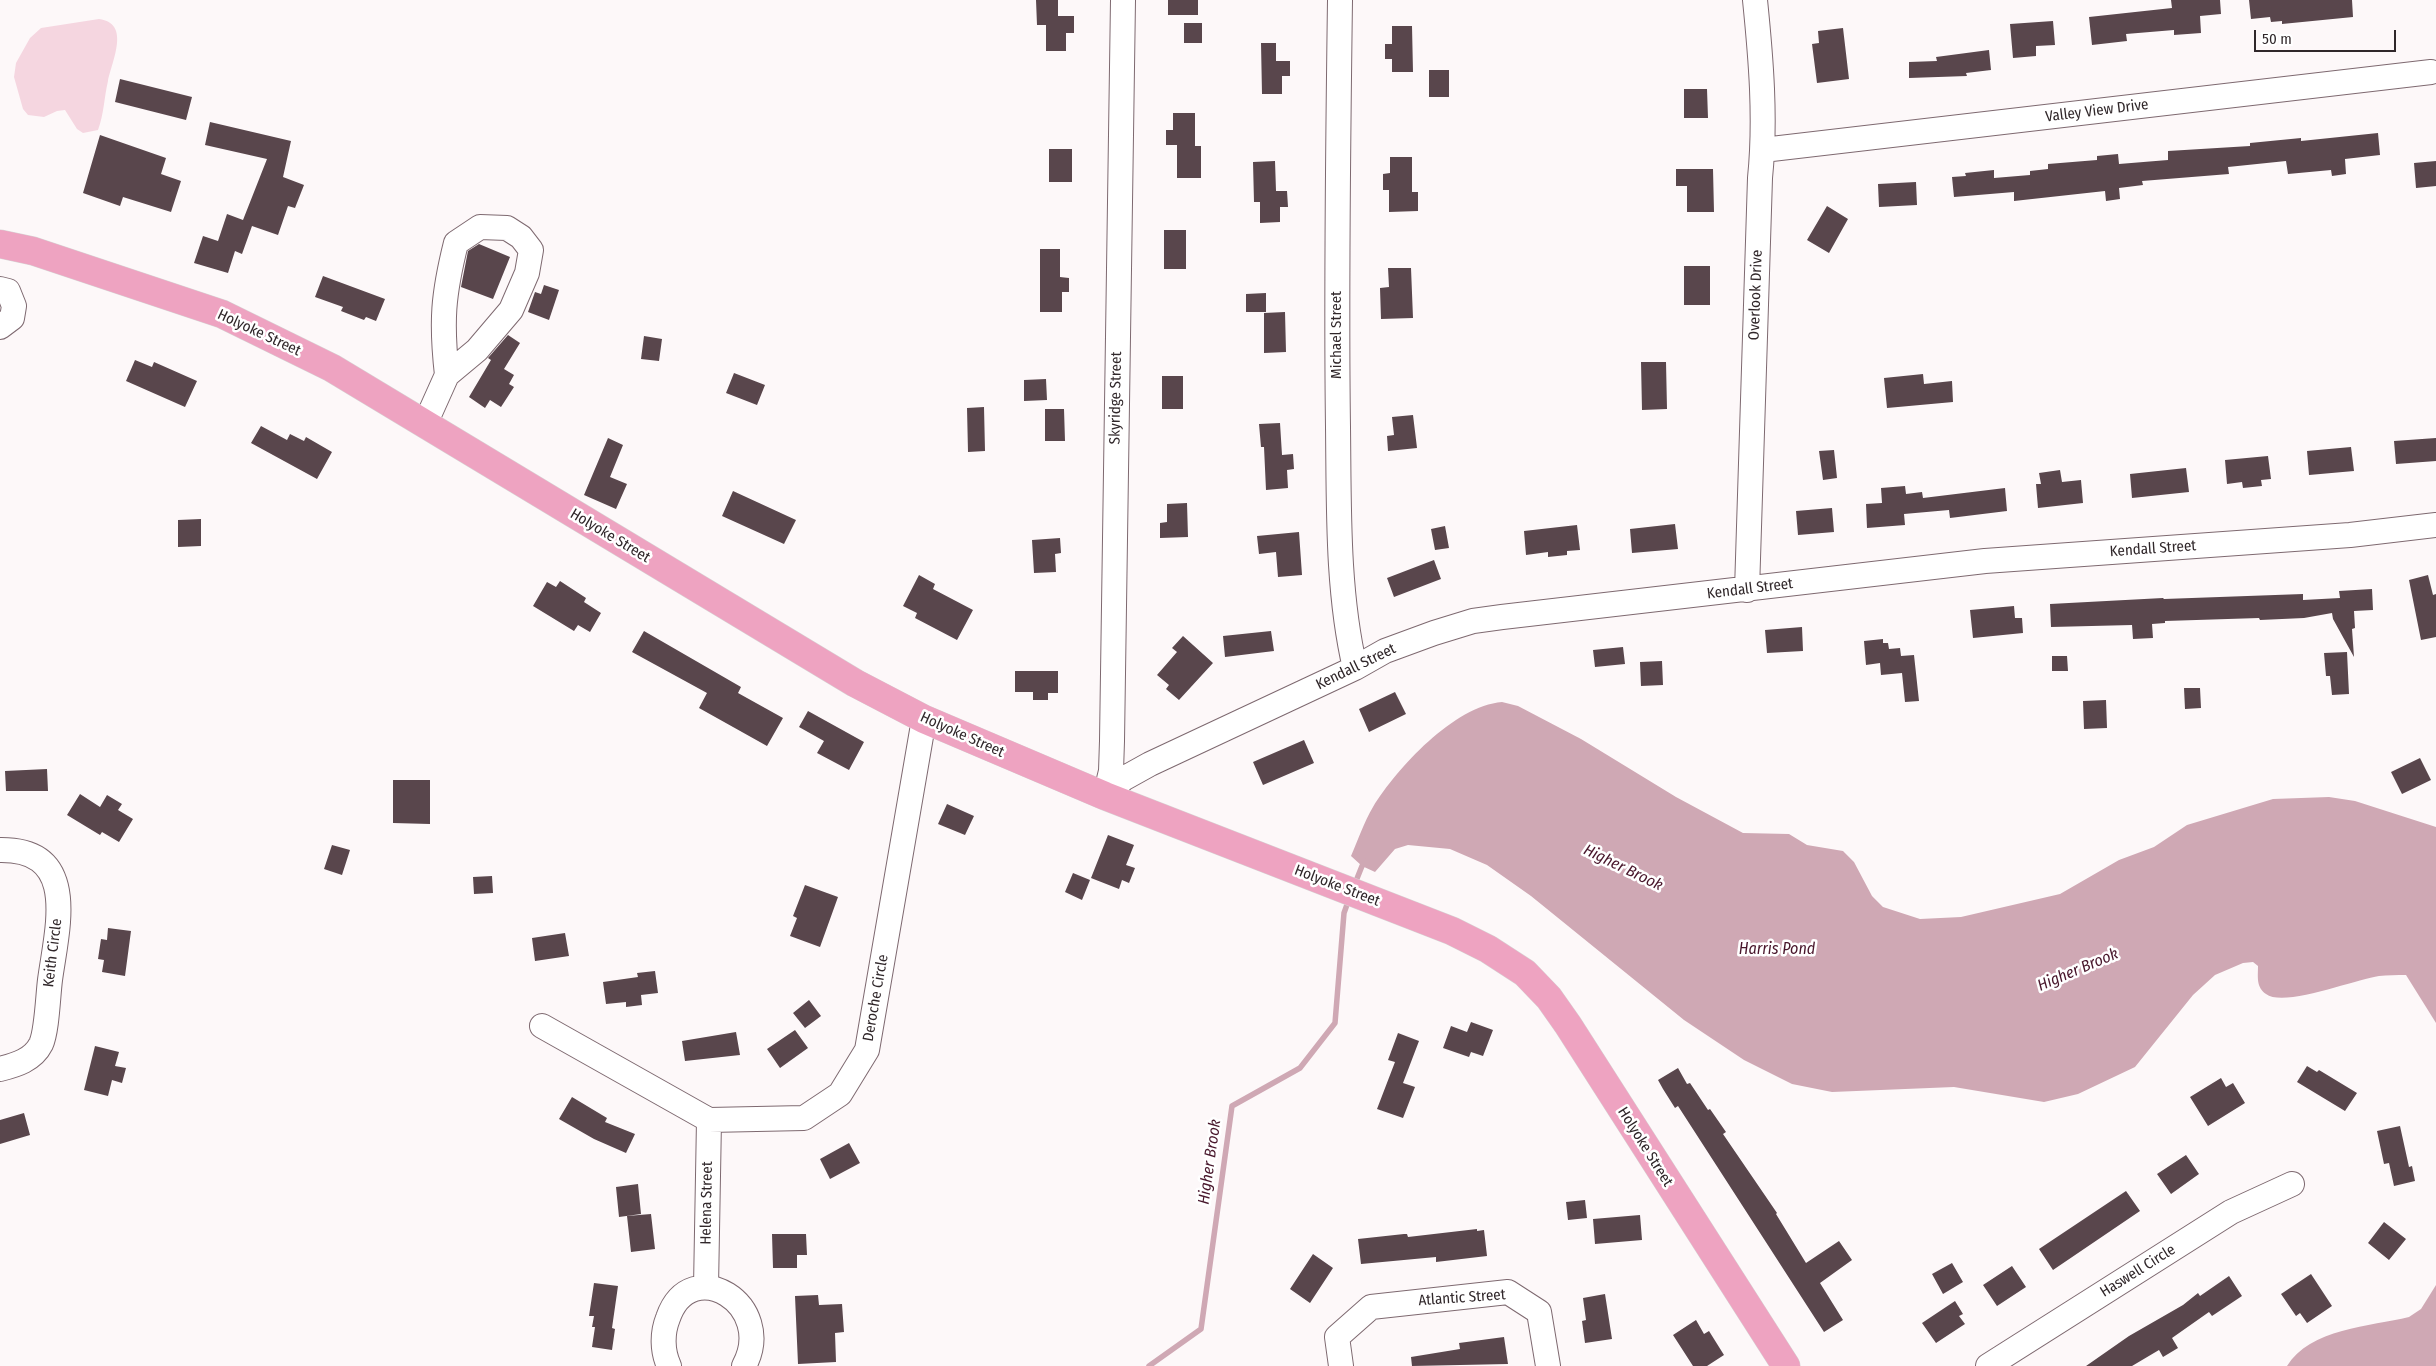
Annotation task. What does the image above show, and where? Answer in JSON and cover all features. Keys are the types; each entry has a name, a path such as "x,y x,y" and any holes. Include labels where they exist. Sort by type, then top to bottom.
{"main road":[{"name":"Holyoke Street","path":"0,244 33,251 222,314 332,368 855,683 924,719 1105,796 1476,942 1513,964 1537,985 1568,1025 1786,1366"}],"street":[{"name":"Skyridge Street","path":"1105,796 1111,771 1112,741 1122,0"},
{"name":"Michael Street","path":"1340,0 1336,210 1338,460 1346,627 1355,668"},
{"name":"Overlook Drive","path":"1747,590 1759,186 1763,150 1762,79 1755,0"},
{"name":"Valley View Drive","path":"1763,150 2434,68"},
{"path":"425,424 447,375 477,350 511,310 527,273 531,250 521,237 507,228 480,227 456,243 445,286 443,310 447,375"},
{"path":"0,289 8,290 14,306 12,318 0,327"},
{"name":"Kendall Street","path":"1105,796 1123,779 1150,764 1355,668 1385,651 1473,621 1985,561 2350,535 2436,525"},
{"name":"Deroche Circle","path":"709,1120 804,1118 840,1094 867,1050 924,719"},
{"name":"Keith Circle","path":"0,850 30,854 45,864 55,878 58,890 58,915 41,1044 23,1062 0,1069"},
{"path":"542,1026 709,1120"},
{"name":"Helena Street","path":"706,1287 709,1120"},
{"name":"Haswell Circle","path":"1988,1366 2231,1212 2292,1184"},
{"path":"669,1366 665,1353 664,1339 670,1310 675,1302 685,1295 706,1287 729,1294 745,1311 750,1325 751,1340 744,1366"},
{"name":"Atlantic Street","path":"1341,1366 1337,1337 1371,1307 1508,1292 1539,1312 1548,1366"}],"shaded area":[{"path":"99,19 109,22 114,28 117,35 117,44 98,130 83,133 77,129 65,110 57,111 44,117 28,115 23,109 14,77 16,63 30,38 41,28"}],"water":[{"name":"Harris Pond","path":"1502,702 1518,706 1581,739 1676,797 1743,833 1789,834 1807,845 1843,851 1854,862 1872,896 1883,907 1920,919 1961,917 2060,894 2119,860 2154,847 2187,825 2273,799 2329,797 2355,801 2436,827 2436,1023 2406,975 2379,976 2304,995 2288,998 2275,997 2266,994 2261,988 2258,982 2258,966 2253,962 2243,963 2215,975 2193,995 2135,1067 2078,1094 2044,1102 1954,1087 1832,1092 1792,1084 1744,1060 1684,1020 1531,896 1487,865 1450,849 1408,845 1395,849 1375,872 1362,866 1351,856 1364,825 1383,791 1428,741 1465,715 1484,706"},
{"path":"2436,1285 2436,1366 2287,1366 2297,1354 2310,1344 2325,1337 2342,1331 2409,1317 2421,1309"}],"building":[{"path":"1036,0 1058,0 1058,16 1074,16 1074,33 1066,33 1066,51 1046,51 1046,25 1037,25"},
{"path":"1168,0 1198,0 1198,15 1168,15"},
{"path":"2171,0 2220,0 2221,14 2200,16 2201,33 2174,35 2174,30 2126,34 2127,41 2092,45 2089,17 2172,8"},
{"path":"2249,0 2352,0 2353,17 2282,24 2282,21 2271,22 2270,17 2251,19"},
{"path":"2053,21 2055,45 2036,46 2036,56 2013,58 2010,24"},
{"path":"1184,23 1202,23 1202,43 1184,43"},
{"path":"1392,26 1412,26 1413,72 1392,72 1392,59 1385,59 1385,44 1392,44"},
{"path":"1843,28 1849,79 1817,83 1812,44 1819,43 1818,31"},
{"path":"1261,43 1276,43 1276,61 1290,61 1290,76 1282,76 1282,94 1262,94"},
{"path":"1989,50 1991,70 1966,73 1967,76 1909,78 1909,62 1937,61 1936,57"},
{"path":"1429,70 1449,70 1449,97 1429,97"},
{"path":"120,79 192,97 186,120 115,102"},
{"path":"1684,89 1707,89 1708,118 1684,118"},
{"path":"1173,113 1195,113 1195,146 1201,146 1201,178 1177,178 1177,145 1166,145 1166,130 1173,130"},
{"path":"210,122 291,141 283,177 304,185 295,208 288,206 278,235 252,226 242,254 235,251 228,273 194,263 203,236 218,241 227,214 243,220 267,159 205,145"},
{"path":"2378,133 2380,155 2345,159 2346,174 2332,176 2331,170 2288,174 2286,161 2228,167 2229,174 2142,181 2143,185 2119,188 2120,199 2106,201 2105,191 2014,201 2014,192 1954,197 1952,177 1966,176 1965,173 1994,170 1994,178 2030,175 2030,171 2048,169 2048,164 2097,160 2097,156 2118,154 2119,164 2168,160 2168,151 2250,146 2250,143 2301,138 2301,141"},
{"path":"100,135 166,158 161,174 181,181 171,212 123,197 120,206 83,193"},
{"path":"1049,149 1072,149 1072,182 1049,182"},
{"path":"1390,157 1412,157 1412,192 1418,192 1418,211 1389,212 1389,190 1383,190 1383,174 1390,173"},
{"path":"1275,161 1276,191 1287,191 1288,207 1280,207 1280,222 1260,223 1260,202 1254,202 1253,162"},
{"path":"2436,161 2436,186 2416,188 2414,163"},
{"path":"1676,169 1713,169 1714,212 1687,212 1687,186 1676,186"},
{"path":"1916,182 1917,205 1879,207 1878,184"},
{"path":"1827,206 1848,219 1829,253 1807,240"},
{"path":"1164,230 1186,230 1186,269 1164,269"},
{"path":"479,244 510,257 493,299 461,287 468,251"},
{"path":"1040,249 1060,249 1060,277 1069,278 1069,292 1062,292 1062,312 1040,312"},
{"path":"1684,266 1710,266 1710,305 1684,305"},
{"path":"1388,268 1411,268 1413,318 1381,319 1380,288 1389,287"},
{"path":"323,276 385,299 376,321 366,317 364,320 341,311 343,307 315,297"},
{"path":"544,285 559,290 549,320 528,312 535,292 541,294"},
{"path":"1266,293 1266,312 1246,312 1246,294"},
{"path":"1285,312 1286,352 1264,353 1264,313"},
{"path":"508,335 520,343 504,369 514,375 509,384 514,387 501,407 490,400 485,408 469,397 491,360 488,358"},
{"path":"644,336 662,339 659,361 641,359"},
{"path":"135,360 152,367 154,362 197,381 185,407 126,381"},
{"path":"1641,362 1666,362 1667,409 1642,410"},
{"path":"734,373 765,385 757,405 726,393"},
{"path":"1923,374 1924,384 1952,381 1953,402 1887,408 1884,378"},
{"path":"1162,376 1183,376 1183,409 1162,409"},
{"path":"1046,379 1047,400 1024,401 1024,380"},
{"path":"984,407 985,451 968,452 967,408"},
{"path":"1045,409 1064,409 1065,441 1045,441"},
{"path":"1413,415 1417,448 1388,451 1387,436 1394,435 1392,417"},
{"path":"1280,423 1282,455 1293,454 1294,469 1287,470 1288,488 1266,490 1264,447 1261,447 1259,424"},
{"path":"261,426 287,440 290,434 304,441 306,437 332,452 317,479 251,443"},
{"path":"608,438 623,445 610,477 627,484 616,509 584,495"},
{"path":"2436,438 2436,461 2396,464 2394,441"},
{"path":"2351,447 2354,471 2309,475 2307,451"},
{"path":"1834,450 1837,478 1823,480 1819,451"},
{"path":"2268,456 2271,479 2261,480 2262,486 2243,488 2242,482 2227,484 2225,460"},
{"path":"2186,468 2189,492 2132,498 2130,474"},
{"path":"2060,470 2062,482 2081,480 2083,503 2038,508 2036,484 2041,484 2039,473"},
{"path":"1905,486 1906,494 1922,492 1923,498 2005,488 2007,511 1950,518 1949,510 1904,514 1905,525 1867,528 1866,504 1882,503 1881,488"},
{"path":"733,491 796,520 784,544 722,516"},
{"path":"1187,503 1188,537 1160,538 1160,523 1167,522 1167,504"},
{"path":"1832,508 1834,532 1798,535 1796,511"},
{"path":"201,519 201,546 178,547 178,520"},
{"path":"1675,524 1678,549 1632,553 1630,529"},
{"path":"1577,525 1580,550 1567,551 1567,555 1548,557 1548,552 1526,555 1524,531"},
{"path":"1445,526 1449,548 1435,550 1431,529"},
{"path":"1299,532 1302,575 1278,577 1276,552 1259,554 1257,536"},
{"path":"1060,538 1061,553 1055,554 1056,572 1034,573 1032,540"},
{"path":"1434,560 1441,579 1394,597 1387,578"},
{"path":"919,575 935,584 933,589 973,610 957,640 915,618 917,613 903,606"},
{"path":"2428,575 2433,595 2436,594 2436,637 2421,640 2409,580"},
{"path":"560,581 586,598 584,602 601,613 590,632 578,625 574,631 533,606 547,582 556,587"},
{"path":"2372,589 2373,610 2354,611 2355,628 2352,629 2354,657 2333,619 2332,613 2304,618 2165,621 2165,623 2152,624 2153,638 2133,639 2132,625 2051,627 2050,604 2163,598 2303,594 2303,600 2340,598 2339,591"},
{"path":"2014,606 2015,618 2022,618 2023,633 1973,638 1970,610"},
{"path":"1802,627 1803,651 1767,653 1765,630"},
{"path":"644,631 741,687 738,693 783,718 767,746 699,708 707,693 632,652"},
{"path":"1271,631 1274,651 1225,657 1223,636"},
{"path":"1183,636 1213,663 1179,700 1166,689 1169,685 1157,675 1177,652 1172,648"},
{"path":"1883,639 1883,643 1888,643 1889,649 1900,648 1901,656 1914,655 1919,701 1905,702 1902,673 1881,675 1880,663 1866,665 1864,641"},
{"path":"1623,647 1625,664 1595,667 1593,650"},
{"path":"2347,652 2349,694 2332,695 2330,676 2326,676 2324,653"},
{"path":"2052,656 2067,656 2068,671 2052,671"},
{"path":"1662,661 1663,685 1641,686 1640,662"},
{"path":"1015,671 1058,671 1058,693 1048,693 1048,700 1033,700 1033,692 1015,692"},
{"path":"2184,688 2200,688 2201,708 2185,709"},
{"path":"1395,692 1406,714 1369,732 1359,709"},
{"path":"2106,700 2107,728 2084,729 2083,701"},
{"path":"808,711 864,742 849,770 817,753 824,741 799,727"},
{"path":"1304,740 1314,763 1263,785 1253,762"},
{"path":"2420,758 2431,780 2402,794 2391,772"},
{"path":"47,769 48,791 6,791 5,771"},
{"path":"393,780 430,780 430,824 393,823"},
{"path":"80,794 100,807 107,795 122,804 118,810 133,819 119,842 102,832 100,835 67,815"},
{"path":"947,804 974,816 965,835 938,824"},
{"path":"1108,835 1134,845 1126,865 1135,868 1129,883 1122,880 1119,889 1091,878"},
{"path":"332,845 350,850 342,875 324,869"},
{"path":"1073,873 1090,880 1082,900 1065,892"},
{"path":"492,876 493,893 474,894 473,877"},
{"path":"805,885 838,897 820,947 790,936 797,918 793,916"},
{"path":"108,928 131,931 125,976 102,972 104,960 98,959 101,939 107,940"},
{"path":"565,933 569,956 535,961 532,938"},
{"path":"655,971 658,993 641,995 642,1005 626,1007 626,1002 606,1004 603,982 638,977 637,973"},
{"path":"809,1000 821,1016 805,1028 793,1013"},
{"path":"1471,1022 1493,1030 1483,1056 1471,1052 1469,1057 1443,1048 1451,1026 1467,1032"},
{"path":"795,1030 808,1048 780,1068 767,1049"},
{"path":"736,1032 740,1055 685,1061 682,1041"},
{"path":"1398,1033 1419,1041 1403,1083 1415,1087 1403,1118 1377,1109 1395,1062 1388,1060"},
{"path":"95,1046 119,1052 115,1066 126,1068 122,1083 112,1080 108,1096 84,1090"},
{"path":"2307,1066 2317,1072 2319,1070 2357,1093 2345,1111 2297,1082"},
{"path":"1678,1068 1687,1084 1690,1083 1726,1132 1723,1134 1777,1213 1806,1263 1839,1241 1852,1260 1820,1283 1843,1320 1824,1332 1678,1106 1675,1108 1658,1080"},
{"path":"2221,1078 2226,1087 2233,1083 2245,1103 2208,1126 2190,1097"},
{"path":"572,1097 607,1118 605,1122 635,1134 626,1153 594,1139 559,1119"},
{"path":"24,1113 30,1135 0,1144 0,1120"},
{"path":"2400,1126 2409,1167 2412,1166 2415,1181 2394,1186 2389,1163 2384,1164 2377,1131"},
{"path":"849,1143 860,1163 830,1179 820,1159"},
{"path":"2186,1155 2199,1174 2171,1194 2157,1174"},
{"path":"638,1184 641,1214 619,1217 616,1187"},
{"path":"2126,1191 2140,1211 2053,1270 2039,1249"},
{"path":"1585,1200 1587,1218 1568,1220 1566,1202"},
{"path":"651,1214 655,1249 631,1252 627,1216"},
{"path":"1640,1215 1642,1240 1595,1244 1593,1219"},
{"path":"2384,1222 2406,1239 2389,1260 2368,1243"},
{"path":"1477,1229 1477,1231 1484,1230 1487,1256 1436,1262 1436,1257 1361,1264 1358,1239 1404,1234 1407,1234 1408,1237"},
{"path":"772,1234 806,1234 807,1255 797,1255 797,1268 773,1268"},
{"path":"1313,1254 1333,1268 1310,1303 1290,1289"},
{"path":"1952,1263 1963,1282 1943,1294 1932,1274"},
{"path":"2012,1266 2026,1287 1997,1306 1983,1285"},
{"path":"2311,1274 2332,1306 2307,1323 2300,1313 2296,1316 2281,1294"},
{"path":"2229,1276 2242,1296 2212,1316 2209,1312 2172,1338 2178,1348 2163,1357 2159,1350 2132,1366 2086,1366 2129,1336 2183,1305 2198,1293 2200,1296"},
{"path":"594,1283 618,1286 612,1328 615,1329 612,1350 592,1347 595,1327 592,1327 594,1316 589,1316"},
{"path":"1605,1294 1612,1339 1585,1343 1582,1321 1586,1320 1583,1298"},
{"path":"818,1295 819,1305 842,1304 844,1332 835,1333 836,1362 798,1364 795,1296"},
{"path":"1955,1301 1963,1314 1959,1316 1965,1324 1936,1343 1922,1323"},
{"path":"1696,1320 1704,1334 1709,1331 1724,1355 1707,1366 1693,1366 1673,1335"},
{"path":"1504,1337 1508,1364 1412,1366 1411,1357 1460,1349 1459,1343"}],"waterway":[{"name":"Higher Brook","path":"1354,886 1362,866 1367,861"},
{"name":"Higher Brook","path":"1149,1366 1201,1329 1232,1106 1300,1068 1335,1023 1344,913 1349,899"}]}
